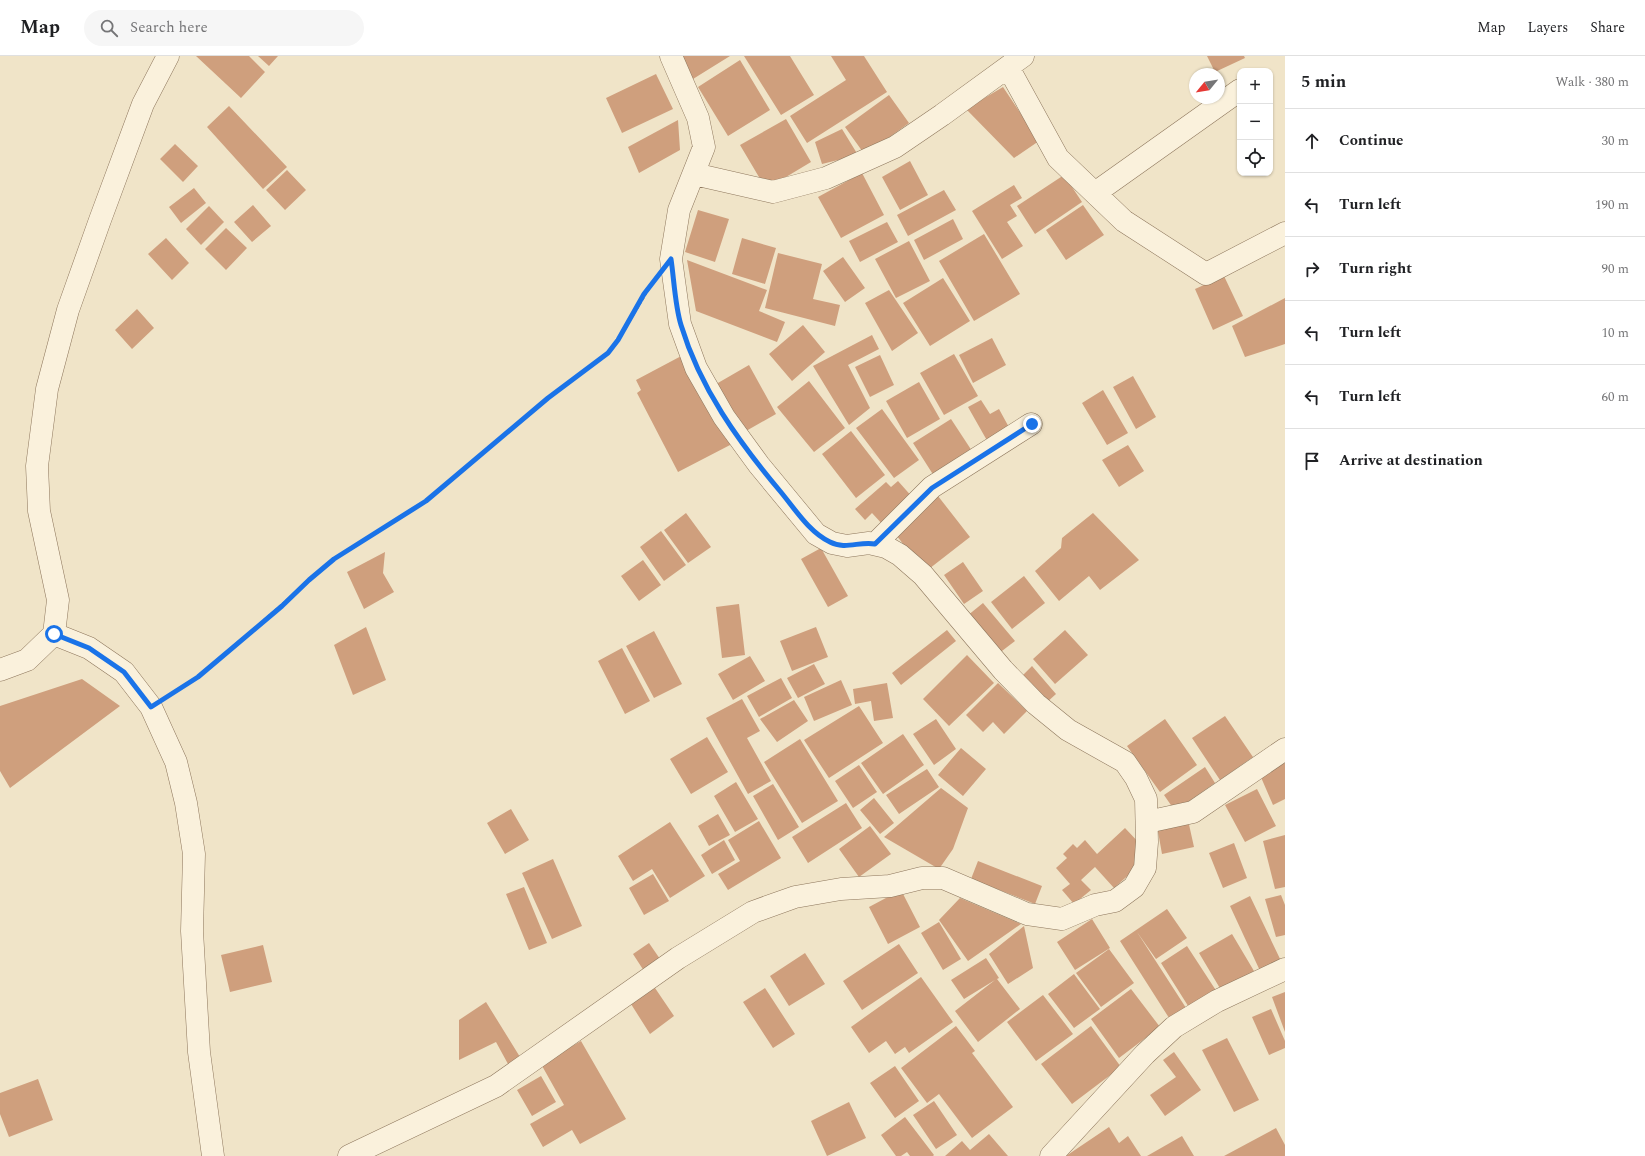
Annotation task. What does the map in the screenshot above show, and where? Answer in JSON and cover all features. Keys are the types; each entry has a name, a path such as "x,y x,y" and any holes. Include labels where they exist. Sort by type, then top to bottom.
{"street":[{"path":"0,670 27,660 54,634 58,600 39,511 37,466 47,389 68,310 100,220 143,104 168,56"},
{"path":"350,1156 496,1086 678,958 753,912 795,897 841,889 890,886 922,878 943,878 1027,914 1062,919 1095,905 1115,901 1134,887 1145,868 1147,842 1146,799 1136,778 1125,762 1068,730 1036,704 1002,670 923,575 900,555 886,546 869,543 847,546 832,543 816,534 758,465 724,417 696,368 680,324 671,259 679,210 704,147 698,118 671,56"},
{"path":"694,174 773,192 826,178 895,147 1015,62 1058,158 1124,221 1206,274 1285,233"},
{"path":"1095,193 1237,92"},
{"path":"875,544 932,488 1032,424"},
{"path":"54,634 89,648 124,672 151,707 176,762 186,803 193,847 192,932 199,1052 213,1156"},
{"path":"1146,822 1193,812 1285,749"},
{"path":"1050,1156 1145,1054 1174,1027 1217,1000 1285,968"}],"path":[{"path":"151,707 198,677 266,620 334,559 426,501 548,398 608,353 618,340 644,294 671,259"}],"building":[{"path":"196,56 249,56 265,72 241,98"},
{"path":"258,56 278,56 269,66"},
{"path":"679,56 730,56 693,79"},
{"path":"744,56 790,56 814,95 781,115"},
{"path":"831,56 864,56 887,92 807,143 790,116 846,80"},
{"path":"1207,56 1244,56 1245,58 1224,68 1213,68"},
{"path":"740,60 770,110 728,136 698,87"},
{"path":"656,74 673,109 622,133 606,98"},
{"path":"1003,87 1039,141 1014,158 966,109"},
{"path":"889,95 909,123 865,155 845,127"},
{"path":"229,106 287,167 263,189 207,127"},
{"path":"786,119 811,162 766,189 740,145"},
{"path":"678,120 680,150 639,173 628,147"},
{"path":"842,129 858,155 822,164 815,142"},
{"path":"175,144 198,166 183,182 160,159"},
{"path":"910,161 928,195 900,210 882,177"},
{"path":"287,170 306,190 285,210 266,190"},
{"path":"862,173 884,215 841,238 818,197"},
{"path":"1064,175 1082,202 1035,234 1017,206"},
{"path":"1014,185 1022,198 1010,205 1017,216 1007,222 1023,246 1002,259 972,211"},
{"path":"194,188 206,203 181,223 169,207"},
{"path":"944,190 956,210 908,236 897,215"},
{"path":"253,205 271,226 252,242 234,222"},
{"path":"1083,205 1104,235 1066,260 1046,230"},
{"path":"209,206 224,222 201,245 186,229"},
{"path":"698,210 729,219 715,262 685,252"},
{"path":"953,219 963,239 924,260 914,240"},
{"path":"887,222 898,242 860,262 849,241"},
{"path":"226,228 247,248 226,270 205,249"},
{"path":"984,234 1020,294 974,321 939,261"},
{"path":"166,238 189,263 172,280 148,254"},
{"path":"742,238 776,248 765,284 732,274"},
{"path":"909,241 930,281 896,298 875,259"},
{"path":"778,253 822,264 813,299 840,305 835,326 765,308"},
{"path":"843,257 865,288 845,302 823,271"},
{"path":"687,260 767,290 759,311 785,322 777,342 696,311"},
{"path":"1224,276 1243,316 1213,330 1195,289"},
{"path":"943,278 970,321 930,346 903,303"},
{"path":"889,290 918,333 892,351 865,303"},
{"path":"1285,298 1285,344 1245,357 1232,326"},
{"path":"137,309 154,328 132,349 115,330"},
{"path":"803,325 825,352 792,381 769,354"},
{"path":"872,335 879,349 848,365 870,408 849,425 813,366"},
{"path":"992,338 1006,365 973,383 959,355"},
{"path":"685,354 732,444 678,472 637,393 641,390 636,380"},
{"path":"954,354 978,396 944,415 920,373"},
{"path":"880,355 894,385 870,397 855,367"},
{"path":"749,365 776,414 739,435 711,387"},
{"path":"1133,376 1156,417 1136,429 1113,387"},
{"path":"809,381 845,428 814,452 777,407"},
{"path":"919,382 940,419 907,438 886,401"},
{"path":"1103,390 1128,433 1107,445 1082,403"},
{"path":"981,400 990,414 999,409 1011,431 989,444 968,407"},
{"path":"882,409 919,460 894,478 856,428"},
{"path":"951,419 972,451 934,476 913,443"},
{"path":"851,431 885,475 856,498 822,454"},
{"path":"1128,445 1144,471 1119,487 1102,460"},
{"path":"898,481 914,499 884,526 872,513 865,520 855,509 886,482 891,487"},
{"path":"938,496 970,537 925,572 893,531"},
{"path":"686,513 711,547 688,563 664,530"},
{"path":"1093,513 1139,560 1100,590 1089,576 1059,601 1035,571 1061,548 1062,538"},
{"path":"661,531 686,565 664,581 640,547"},
{"path":"821,548 848,596 828,607 801,559"},
{"path":"385,552 383,573 394,592 364,609 347,572"},
{"path":"643,560 661,585 639,601 621,576"},
{"path":"963,562 983,591 964,604 944,575"},
{"path":"1024,576 1045,603 1012,629 991,602"},
{"path":"983,603 1015,641 998,654 967,616"},
{"path":"739,604 745,655 722,658 716,607"},
{"path":"366,627 386,680 353,695 334,645"},
{"path":"816,627 828,657 792,671 780,641"},
{"path":"947,630 956,641 901,685 892,673"},
{"path":"1065,630 1088,655 1055,684 1033,659"},
{"path":"654,631 682,684 654,698 626,646"},
{"path":"622,648 650,701 625,714 598,661"},
{"path":"967,655 994,683 949,726 923,699"},
{"path":"750,656 765,681 733,700 718,674"},
{"path":"814,664 825,684 798,698 787,678"},
{"path":"1032,666 1056,694 1045,704 1021,677"},
{"path":"781,678 792,698 759,717 747,696"},
{"path":"82,679 120,706 10,788 0,771 0,706"},
{"path":"841,680 852,705 814,721 804,697"},
{"path":"887,683 893,718 874,721 871,701 855,704 853,689"},
{"path":"998,683 1027,711 1004,734 993,722 983,732 966,715"},
{"path":"742,699 760,731 747,738 771,781 748,794 706,718"},
{"path":"794,700 808,721 777,742 760,719"},
{"path":"859,706 883,743 829,778 804,740"},
{"path":"1225,716 1253,757 1220,780 1192,738"},
{"path":"936,719 956,749 934,765 913,734"},
{"path":"1165,719 1197,765 1160,792 1127,746"},
{"path":"903,734 924,765 883,794 861,763"},
{"path":"707,737 728,772 691,794 670,759"},
{"path":"800,739 838,801 802,823 764,762"},
{"path":"961,748 986,769 963,796 938,775"},
{"path":"1285,763 1285,799 1273,805 1260,775"},
{"path":"859,765 877,792 853,808 835,781"},
{"path":"1205,767 1215,783 1175,811 1164,795"},
{"path":"927,769 939,787 899,814 886,795"},
{"path":"736,782 758,819 735,832 714,796"},
{"path":"773,784 799,827 778,840 753,796"},
{"path":"941,788 968,808 953,849 939,869 884,837"},
{"path":"1257,789 1276,826 1245,842 1225,805"},
{"path":"874,798 894,823 880,834 860,810"},
{"path":"846,803 862,828 808,863 792,837"},
{"path":"511,809 529,840 505,854 487,823"},
{"path":"718,814 730,835 709,846 698,826"},
{"path":"1188,820 1194,847 1162,854 1157,826"},
{"path":"759,821 781,858 728,890 718,874 740,861 728,840"},
{"path":"670,822 705,876 670,898 652,869 633,881 618,856"},
{"path":"870,826 891,854 859,877 839,849"},
{"path":"1125,828 1142,846 1133,871 1114,888 1095,867 1081,880 1091,890 1074,904 1062,890 1070,884 1056,868 1067,858 1063,854 1073,844 1077,848 1085,840 1097,854"},
{"path":"1285,835 1285,887 1275,889 1263,841"},
{"path":"724,840 735,860 712,874 701,855"},
{"path":"1234,843 1247,878 1223,888 1209,853"},
{"path":"553,859 582,926 552,939 522,873"},
{"path":"978,861 1042,886 1035,904 971,879"},
{"path":"653,874 669,901 644,915 629,888"},
{"path":"524,887 547,943 529,950 506,894"},
{"path":"901,890 920,927 888,944 869,907"},
{"path":"1281,895 1285,905 1285,935 1276,937 1265,899"},
{"path":"1250,896 1282,963 1261,973 1230,906"},
{"path":"960,898 1021,924 968,961 939,920"},
{"path":"1167,909 1187,938 1156,959 1137,932 1188,1011 1171,1021 1120,941"},
{"path":"1092,919 1110,948 1075,970 1057,942"},
{"path":"939,922 961,959 943,970 921,933"},
{"path":"1024,926 1033,968 1008,984 989,954"},
{"path":"1232,934 1254,971 1221,990 1199,953"},
{"path":"649,943 660,959 644,971 633,954"},
{"path":"899,944 918,973 862,1010 843,981"},
{"path":"263,945 272,982 230,992 221,955"},
{"path":"1187,946 1217,992 1190,1009 1161,963"},
{"path":"1109,949 1134,983 1101,1007 1076,973"},
{"path":"805,953 825,984 789,1006 770,976"},
{"path":"986,958 999,978 997,979 1020,1009 978,1042 955,1011 995,980 964,999 951,980"},
{"path":"1074,974 1100,1009 1074,1028 1048,994"},
{"path":"921,977 953,1022 909,1053 905,1047 895,1054 886,1041 869,1053 851,1027"},
{"path":"655,988 674,1016 650,1034 631,1004"},
{"path":"765,988 795,1034 773,1048 743,1002"},
{"path":"1131,989 1160,1027 1119,1058 1091,1019"},
{"path":"1285,992 1285,1032 1272,997"},
{"path":"1043,995 1073,1034 1036,1061 1007,1022"},
{"path":"486,1002 520,1057 508,1064 496,1042 459,1060 459,1020"},
{"path":"1271,1009 1285,1041 1285,1048 1269,1055 1252,1017"},
{"path":"956,1026 975,1051 972,1053 1013,1107 972,1138 939,1094 927,1103 901,1068"},
{"path":"1091,1026 1121,1067 1072,1104 1041,1064"},
{"path":"1227,1038 1259,1100 1234,1112 1202,1050"},
{"path":"581,1041 626,1119 580,1144 572,1130 543,1147 530,1124 564,1105 541,1064"},
{"path":"1174,1052 1201,1090 1165,1116 1150,1095 1176,1077 1163,1060"},
{"path":"895,1066 919,1101 895,1118 870,1083"},
{"path":"541,1076 556,1102 532,1116 517,1090"},
{"path":"38,1079 53,1120 9,1137 0,1114 0,1093"},
{"path":"934,1101 957,1135 936,1149 913,1115"},
{"path":"849,1102 866,1138 827,1156 811,1121"},
{"path":"905,1117 934,1155 933,1156 910,1156 907,1152 901,1156 896,1156 881,1135"},
{"path":"1109,1127 1119,1143 1128,1136 1141,1156 1066,1156"},
{"path":"1276,1128 1285,1145 1285,1156 1224,1156"},
{"path":"989,1134 1008,1156 945,1156 962,1141 970,1150"},
{"path":"1182,1136 1194,1156 1147,1156"}],"route":[{"path":"54,634 89,648 124,672 151,707 198,677 282,606 334,559 426,501 548,398 608,353 618,340 644,294 671,259 680,324 696,368 724,417 758,465 816,534 832,543 847,546 869,543 875,544 932,488 1032,424"}]}
